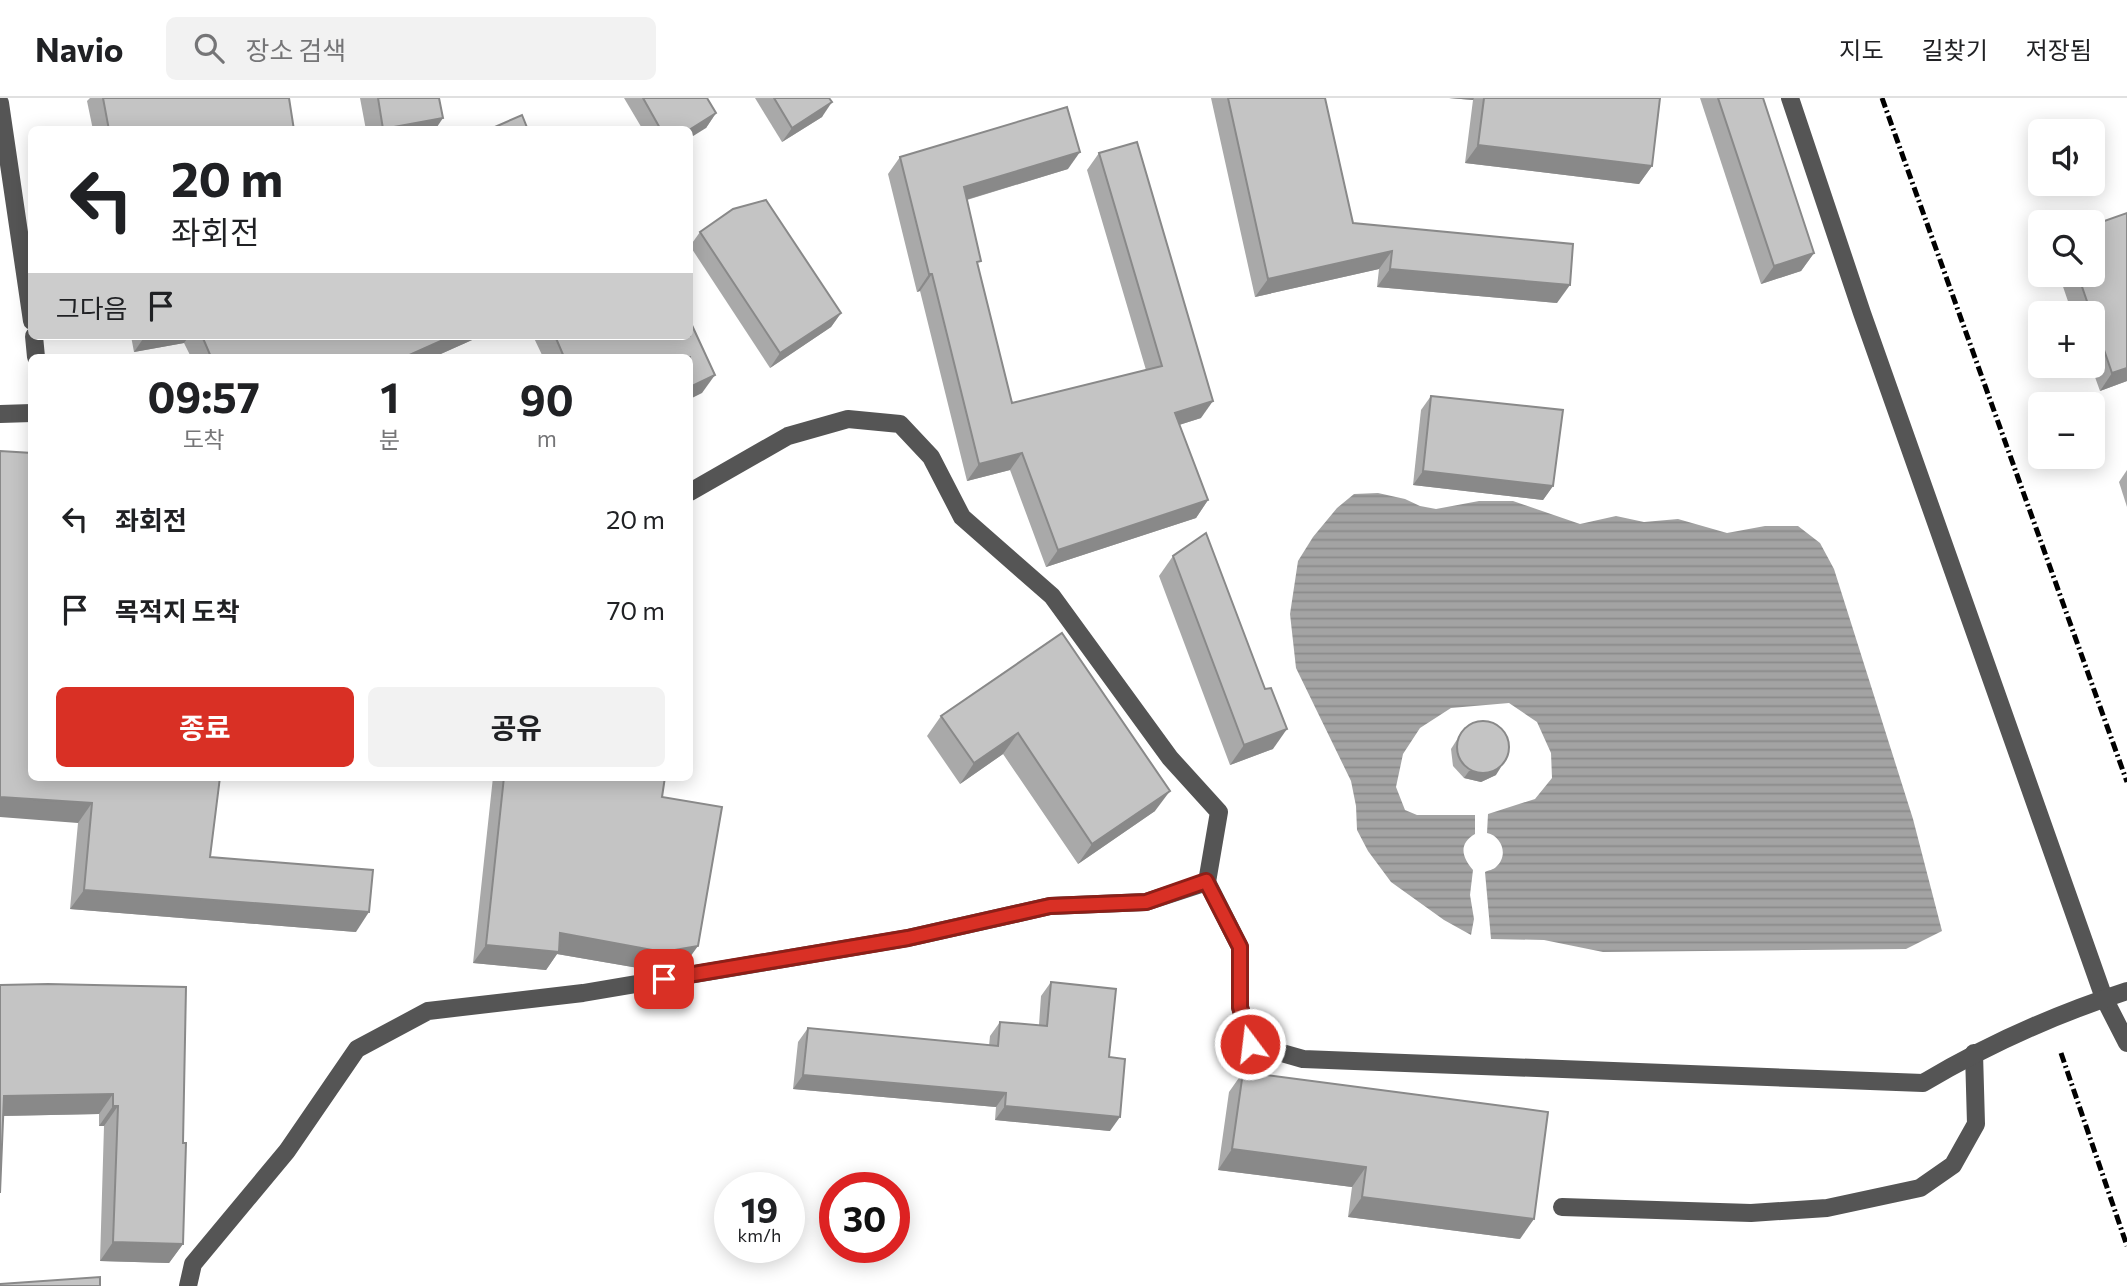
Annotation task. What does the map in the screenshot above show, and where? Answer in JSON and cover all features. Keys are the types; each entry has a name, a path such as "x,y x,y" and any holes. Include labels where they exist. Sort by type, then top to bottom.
{"street":[{"path":"1790,98 1866,326 2104,998 2127,1043"},
{"path":"0,103 28,294"},
{"path":"0,414 28,413"},
{"path":"693,490 788,436 848,419 900,424 931,457 962,517 1052,597 1170,758 1219,812 1206,881 1240,947 1240,1007 1250,1044 1303,1059 1923,1083 1974,1053 2104,998 2127,991"},
{"path":"188,1286 193,1264 287,1151 357,1049 428,1011 583,993 908,938 1050,906 1146,902 1206,881"},
{"path":"1562,1207 1751,1213 1827,1208 1920,1188 1952,1165 1976,1124 1974,1053"}],"shaded area":[{"path":"1378,493 1436,509 1479,501 1513,501 1580,524 1616,516 1644,522 1678,519 1727,533 1765,526 1798,526 1820,543 1834,569 1913,819 1942,931 1906,949 1603,952 1544,940 1491,939 1485,872 1500,863 1503,852 1497,838 1487,833 1488,814 1535,799 1552,778 1551,753 1537,722 1509,703 1451,708 1420,728 1403,754 1396,787 1405,810 1417,815 1475,815 1475,834 1464,846 1464,856 1473,870 1470,895 1474,919 1471,935 1444,920 1391,882 1368,851 1357,830 1351,781 1296,668 1290,614 1298,561 1313,537 1337,508 1354,494"}],"building":[{"path":"103,98 289,98 293,126 108,126"},
{"path":"378,98 439,98 443,118 399,126 383,126"},
{"path":"643,98 707,98 716,113 693,127 659,126"},
{"path":"774,98 829,98 832,102 792,128"},
{"path":"1228,98 1325,98 1353,223 1573,244 1570,285 1390,269 1392,251 1268,279"},
{"path":"1484,98 1660,98 1652,166 1478,145"},
{"path":"1718,98 1763,98 1814,253 1774,266"},
{"path":"1067,107 1080,152 964,187 981,261 977,262 1012,403 1162,366 1099,153 1137,142 1213,401 1175,413 1208,500 1058,550 1022,453 979,464 900,157"},
{"path":"522,115 526,126 497,126"},
{"path":"766,200 841,313 780,353 700,232 733,209"},
{"path":"2127,213 2127,368 2112,373 2105,353 2105,301 2087,301 2082,287 2105,287 2105,221"},
{"path":"693,327 715,375 693,386 693,354 563,354 557,340 693,340"},
{"path":"204,340 443,340 412,354 210,354"},
{"path":"1431,396 1563,410 1553,486 1423,471"},
{"path":"0,451 28,453 28,781 220,781 210,857 373,870 369,912 84,890 92,803 0,797"},
{"path":"1206,533 1265,689 1271,688 1287,729 1244,745 1173,556"},
{"path":"1062,633 1170,791 1092,844 1018,733 974,763 941,716"},
{"path":"1483,721 1502,728 1509,747 1502,766 1483,773 1464,766 1457,747 1464,728"},
{"path":"504,781 664,781 662,797 722,807 698,946 663,952 560,933 559,952 486,945"},
{"path":"1051,982 1116,989 1109,1057 1125,1059 1120,1117 1005,1106 1006,1093 803,1075 808,1028 998,1046 1000,1022 1047,1026"},
{"path":"0,985 186,987 183,1244 113,1242 118,1106 113,1106 113,1094 4,1096 0,1193"},
{"path":"1243,1072 1548,1112 1534,1219 1362,1197 1366,1167 1232,1149"},
{"path":"100,1277 100,1286 0,1286 0,1284"}],"railway":[{"path":"1882,98 2127,782"},
{"path":"2061,1053 2127,1246"}],"route":[{"path":"664,979 908,938 1050,906 1146,902 1206,881 1240,947 1240,1007 1250,1044"}]}
